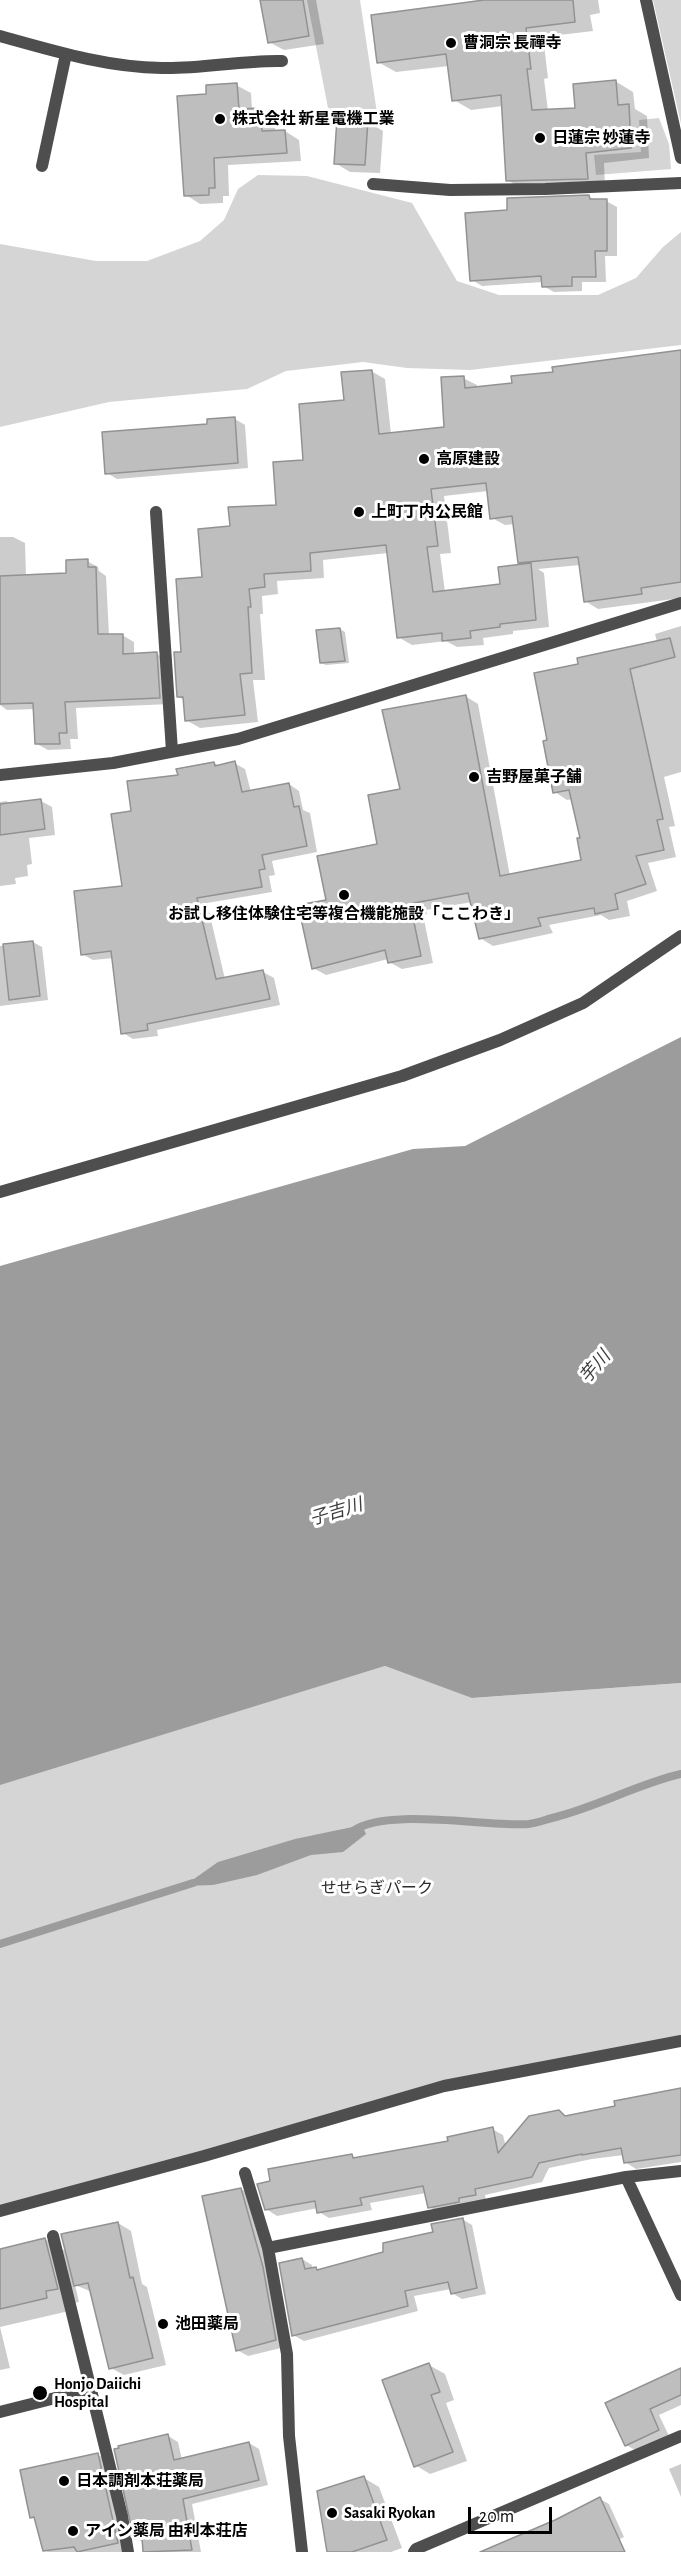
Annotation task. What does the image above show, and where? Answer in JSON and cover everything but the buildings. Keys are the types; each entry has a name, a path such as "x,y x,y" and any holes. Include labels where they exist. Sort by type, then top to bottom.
{"street":[{"path":"646,0 681,158"},
{"path":"0,36 106,64 164,68 282,61"},
{"path":"42,166 66,54"},
{"path":"374,184 450,190 545,189 681,183"},
{"path":"156,512 172,752"},
{"path":"0,775 113,763 238,739 681,603"},
{"path":"0,1192 402,1076 500,1040 583,1003 681,936"},
{"path":"0,2211 204,2156 444,2085 681,2041"},
{"path":"268,2248 626,2177 681,2170"},
{"path":"246,2173 268,2248 287,2354 289,2436 302,2552"},
{"path":"626,2177 681,2295"},
{"path":"53,2236 122,2516 128,2552"},
{"path":"0,2412 91,2389"},
{"path":"414,2552 416,2549 681,2436"}],"green space":[{"path":"307,0 360,0 377,113 373,117 338,112 328,108"},
{"path":"653,0 681,0 681,124"},
{"path":"659,118 669,144 671,169 596,175 594,155 641,152 639,120"},
{"path":"258,175 307,176 412,203 457,281 499,295 598,295 636,278 663,247 681,232 681,345 470,370 407,368 363,362 286,371 247,389 109,402 0,427 0,244 96,261 147,261 200,241 224,220 238,189"},
{"name":"せせらぎパーク","path":"385,1666 473,1698 681,1683 681,2042 384,2101 0,2210 0,1784"}],"water":[{"path":"681,1037 681,1683 472,1698 385,1666 0,1785 0,1266 413,1149 465,1146"},
{"path":"362,1825 366,1834 343,1852 311,1855 257,1875 213,1885 184,1886 218,1862 295,1839"}],"waterway":[{"path":"353,1831 368,1824 388,1820 532,1823 588,1807 649,1783 681,1774"},
{"path":"0,1944 193,1883"}],"place":[{"name":"曹洞宗 長禪寺","path":"451,43"},
{"name":"株式会社 新星電機工業","path":"220,119"},
{"name":"日蓮宗 妙蓮寺","path":"540,138"},
{"name":"高原建設","path":"424,459"},
{"name":"上町丁内公民館","path":"359,512"},
{"name":"吉野屋菓子舗","path":"474,777"},
{"name":"お試し移住体験住宅等複合機能施設「ここわき」","path":"344,895"},
{"name":"池田薬局","path":"163,2324"},
{"name":"Honjo Daiichi Hospital","path":"40,2393"},
{"name":"日本調剤本荘薬局","path":"64,2481"},
{"name":"Sasaki Ryokan","path":"332,2513"},
{"name":"アイン薬局 由利本荘店","path":"73,2531"}],"water label":[{"name":"芋川","path":"595,1367"},
{"name":"子吉川","path":"336,1512"}]}
